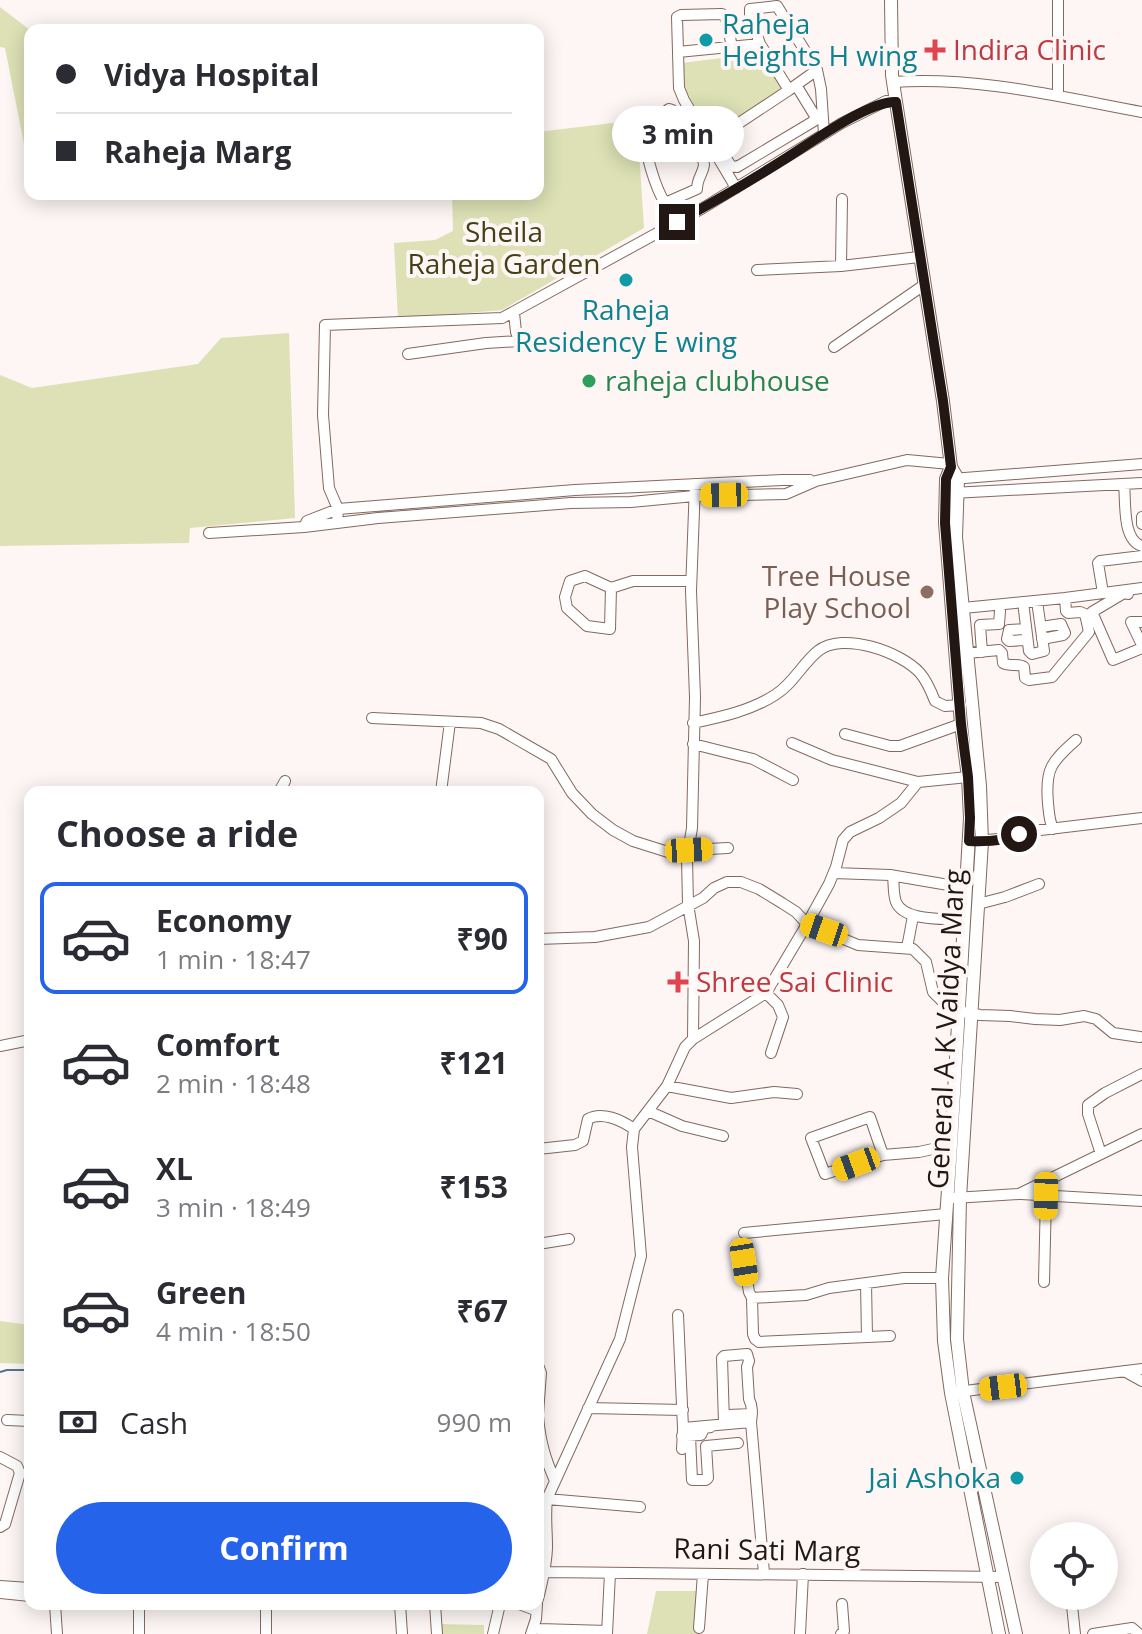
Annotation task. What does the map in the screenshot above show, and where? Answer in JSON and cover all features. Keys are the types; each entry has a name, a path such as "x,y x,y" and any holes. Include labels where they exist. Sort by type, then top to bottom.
{"main road":[{"name":"General A K Vaidya Marg","path":"891,0 896,89 951,479 980,786 975,841 966,888 958,1011 942,1278 944,1341 1016,1634"},
{"name":"General A K Vaidya Marg","path":"896,89 900,74 898,0"},
{"name":"General A K Vaidya Marg","path":"951,479 945,523 947,562 970,818 975,841 978,904 960,1198 957,1392 999,1634"}],"street":[{"path":"1058,0 1058,96"},
{"path":"732,47 726,18 722,14 677,17 679,88 690,113 731,166 814,121 815,116 760,44 750,9 777,6 817,70 824,134"},
{"path":"678,52 760,44"},
{"path":"712,141 817,70"},
{"path":"337,523 338,509 329,488 323,415 325,325 502,318 736,188 842,123 886,101 896,89 954,81 1142,112"},
{"path":"669,109 679,118 703,159 704,167 697,181 697,189 665,203 658,192 648,158 646,133 669,109"},
{"path":"679,118 690,113"},
{"path":"712,141 736,188"},
{"path":"841,266 842,199"},
{"path":"757,270 841,266 919,257"},
{"path":"834,347 924,285"},
{"path":"514,313 520,341"},
{"path":"408,354 520,341 562,348"},
{"path":"209,533 571,503 786,494 816,481 907,460 951,479 1142,483"},
{"path":"951,479 1142,464"},
{"path":"304,527 307,521 338,509 575,490 816,481"},
{"path":"693,1039 694,941 688,904 688,854 692,828 695,697 691,581 695,484"},
{"path":"1124,484 1128,533 1137,546 1142,546"},
{"path":"1142,517 1142,524"},
{"path":"1103,593 1100,561 1142,556"},
{"path":"611,588 610,629 587,626 567,608 565,597 570,581 585,576 611,588 633,581 691,581"},
{"path":"963,608 1142,591"},
{"path":"1142,591 1124,593 1092,612 1113,660 1142,647 1131,622 1142,622"},
{"path":"967,653 999,650 1003,663 1024,667 1025,678 1052,677 1089,632 1085,614 1068,613 1065,598"},
{"path":"1023,602 1029,651 1032,654 1044,651 1037,601"},
{"path":"979,607 982,652"},
{"path":"980,625 999,624 1000,611"},
{"path":"693,723 754,707 778,694 818,651 831,644 855,643 898,657 920,673 935,701 945,706 961,705"},
{"path":"372,718 481,723 499,729 551,759 572,793 592,814 633,841 688,854 728,848"},
{"path":"442,786 450,722"},
{"path":"845,734 900,746 961,724"},
{"path":"1053,829 1049,820 1047,776 1053,762 1076,740"},
{"path":"792,743 832,760 918,782 968,777"},
{"path":"693,744 753,759 793,780"},
{"path":"282,786 285,781"},
{"path":"544,1508 620,1339 641,1256 632,1147 634,1129 667,1086 685,1047 766,993 834,873 843,840 850,832 901,803 918,782"},
{"path":"975,841 1142,818"},
{"path":"834,873 893,876 966,888"},
{"path":"893,876 895,900 902,912 913,916 964,920"},
{"path":"544,939 595,937 649,927 703,898 714,888 727,882 741,882 782,903 807,924 858,945 913,949 926,962 933,992 947,1006 958,1011 1060,1020 1084,1016 1096,1019 1113,1033 1140,1037"},
{"path":"978,904 1039,884"},
{"path":"907,948 913,916"},
{"path":"766,993 778,1005 783,1017 771,1053"},
{"path":"0,1046 24,1041"},
{"path":"1101,1154 1088,1105 1142,1074"},
{"path":"667,1086 731,1098 774,1092 797,1094"},
{"path":"648,1111 682,1126 723,1136"},
{"path":"544,1148 575,1145 583,1141 590,1117 616,1119 634,1129"},
{"path":"883,1155 870,1117 811,1138 825,1174 883,1155 951,1145"},
{"path":"1019,1194 1142,1134"},
{"path":"946,1198 1019,1194 1142,1201"},
{"path":"1044,1282 1046,1196"},
{"path":"744,1233 946,1214"},
{"path":"544,1243 569,1239"},
{"path":"744,1262 752,1298 753,1334 759,1342 890,1336"},
{"path":"752,1298 806,1295 829,1288 910,1278 942,1278"},
{"path":"866,1283 867,1337"},
{"path":"678,1315 683,1410 685,1433 692,1480 708,1478 708,1444 741,1439 743,1427 704,1428 701,1435 685,1433"},
{"path":"726,1419 722,1358 747,1354 764,1573"},
{"path":"957,1392 1142,1369"},
{"path":"1124,1371 1142,1381"},
{"path":"588,1408 683,1410"},
{"path":"685,1433 726,1419 751,1418"},
{"path":"7,1420 24,1421"},
{"path":"682,1449 685,1433"},
{"path":"0,1457 17,1466 20,1473 5,1524 0,1527"},
{"path":"544,1457 555,1481"},
{"path":"547,1499 640,1507"},
{"path":"544,1561 544,1577"},
{"name":"Rani Sati Marg","path":"545,1572 1003,1577"},
{"path":"536,1619 607,1633 610,1573"},
{"path":"699,1628 703,1574"},
{"path":"800,1634 803,1576"},
{"path":"0,1586 24,1591"},
{"path":"0,1593 24,1591"},
{"path":"841,1634 844,1631 842,1604"},
{"path":"55,1610 57,1634"},
{"path":"139,1610 139,1634"},
{"path":"266,1610 266,1634"},
{"path":"400,1610 402,1634"},
{"path":"435,1610 437,1634"},
{"path":"493,1634 499,1610"},
{"path":"1072,1610 1075,1634"},
{"path":"1093,1634 1132,1628 1139,1634"}],"green space":[{"path":"0,7 24,25 24,144 5,48 0,47"},
{"path":"769,52 789,90 711,137 685,88 682,63"},
{"name":"Sheila Raheja Garden","path":"637,120 644,228 502,310 398,319 394,243 435,240 453,231 452,200 544,200 544,131"},
{"path":"289,333 295,518 190,528 189,543 0,546 0,375 32,388 198,364 221,338"},
{"path":"0,1321 24,1324 24,1364 0,1363"},
{"path":"656,1591 697,1591 695,1634 647,1634"},
{"path":"438,1624 484,1625 484,1634 438,1634"}],"waterway":[{"path":"0,1372 24,1370"}],"place":[{"name":"Raheja Heights H wing","path":"706,40"},
{"name":"Indira Clinic","path":"935,50"},
{"name":"Raheja Residency E wing","path":"626,280"},
{"name":"raheja clubhouse","path":"589,381"},
{"name":"Tree House Play School","path":"927,592"},
{"name":"Shree Sai Clinic","path":"678,982"},
{"name":"Jai Ashoka","path":"1017,1478"}],"route":[{"path":"677,222 842,123 886,101 896,102 951,467 946,479 945,523 968,777 969,841 982,842 1019,834"}]}
